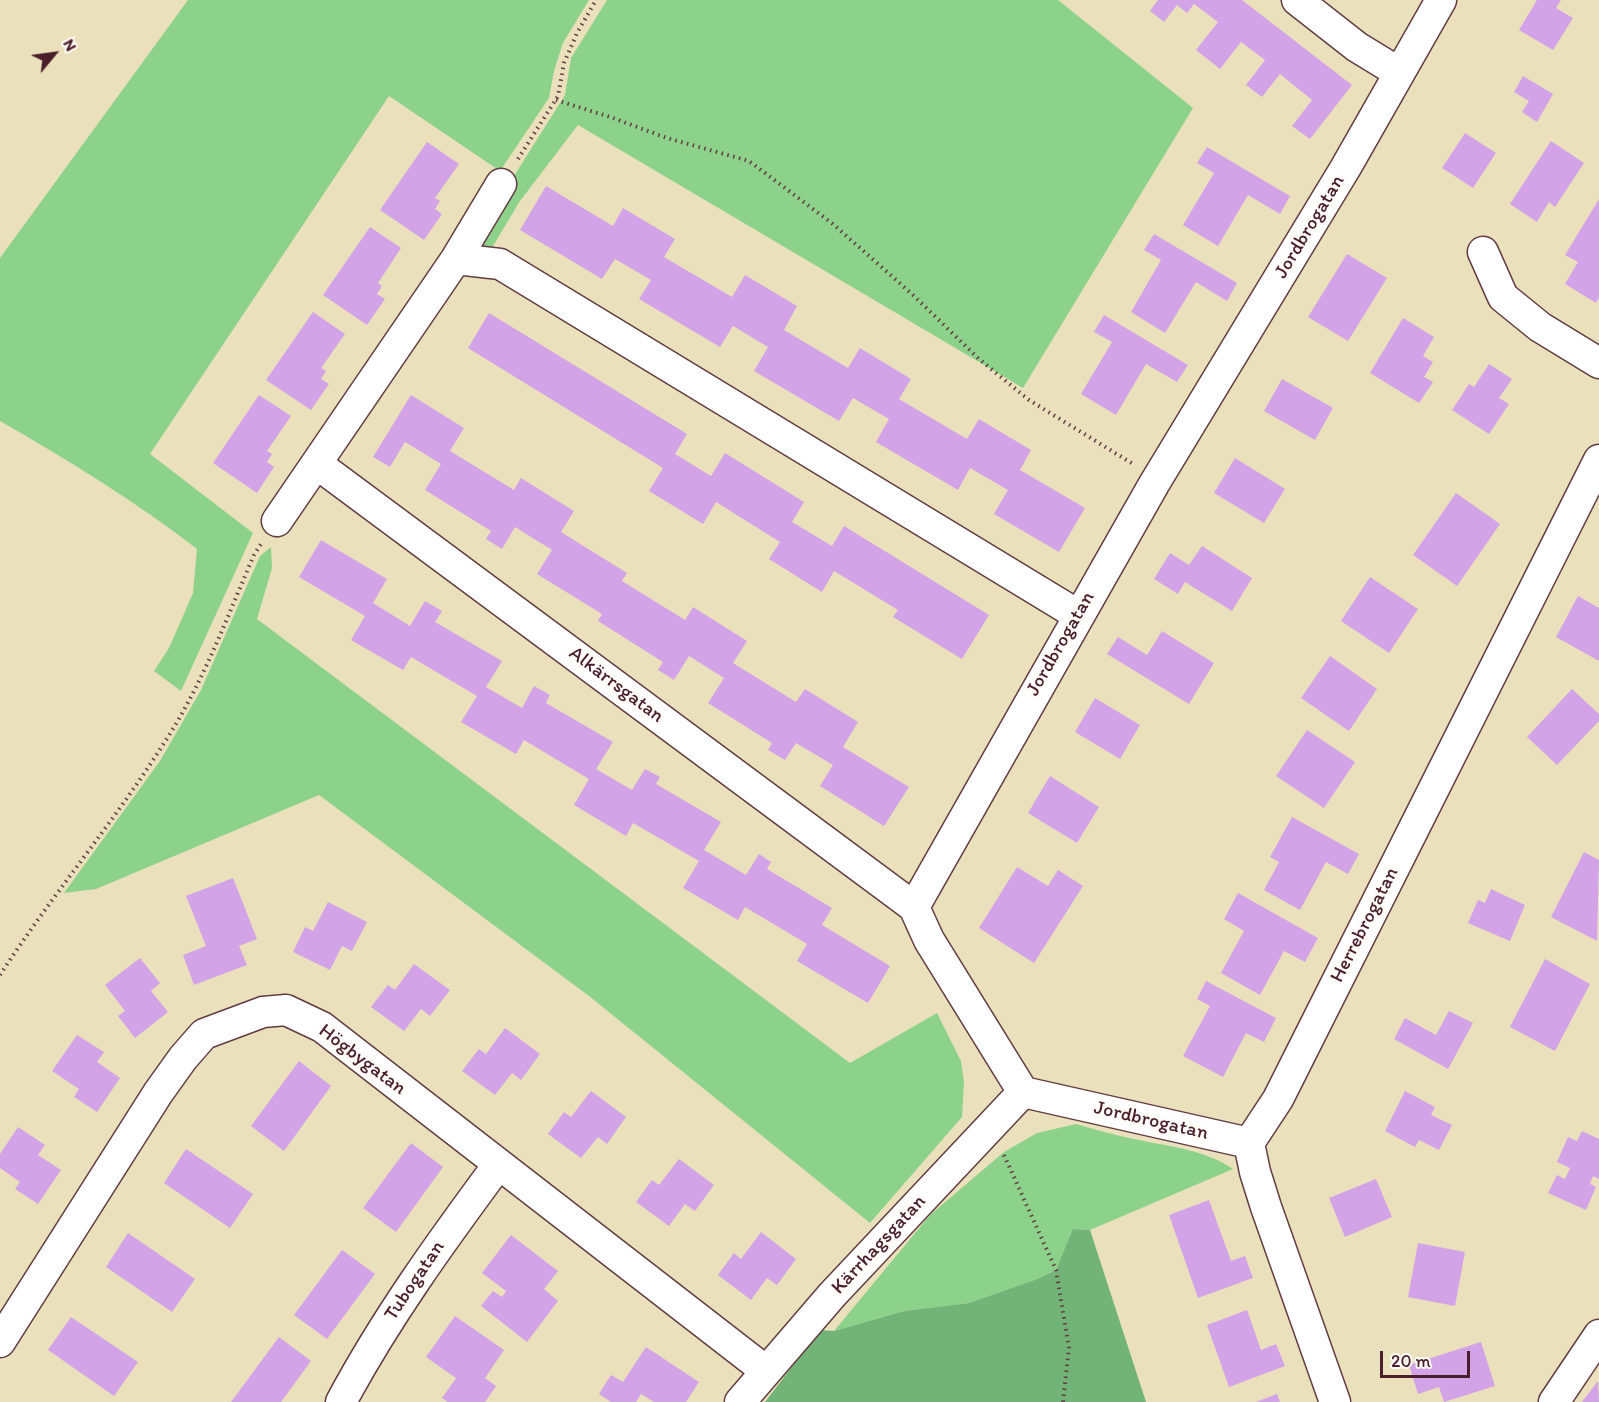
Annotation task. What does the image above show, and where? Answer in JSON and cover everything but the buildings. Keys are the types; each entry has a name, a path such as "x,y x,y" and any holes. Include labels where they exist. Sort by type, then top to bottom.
{"street":[{"path":"1297,0 1357,47 1398,72"},
{"name":"Jordbrogatan","path":"914,906 1157,479 1346,167 1441,0"},
{"path":"277,521 456,259 501,184"},
{"path":"1483,252 1503,297 1540,327 1599,363"},
{"path":"456,259 500,264 1078,615"},
{"name":"Herrebrogatan","path":"1249,1143 1278,1099 1599,460"},
{"name":"Alkärrsgatan","path":"317,464 914,906"},
{"path":"914,906 929,940 1023,1092"},
{"name":"Högbygatan","path":"0,1342 183,1058 204,1034 263,1012 286,1010 322,1027 766,1371"},
{"name":"Jordbrogatan","path":"1023,1092 1249,1143"},
{"name":"Kärrhagsgatan","path":"740,1402 832,1295 1023,1092"},
{"path":"1249,1143 1266,1207 1335,1402"},
{"name":"Tubogatan","path":"341,1402 365,1356 422,1269 498,1165"},
{"path":"1554,1402 1599,1335"}],"path":[{"path":"501,184 556,100 564,63 577,33 597,0"},
{"path":"556,100 668,138 749,161 833,224 912,294 979,359 1029,400 1157,479"},
{"path":"0,975 166,740 211,656 254,555 277,521"},
{"path":"990,1125 1056,1270 1069,1348 1063,1402"}],"green space":[{"path":"188,0 589,0 563,43 554,71 549,98 500,171 389,96 150,454 253,533 181,691 154,671 169,648 193,593 197,549 150,514 101,482 0,421 0,258"},
{"path":"607,0 1058,0 1193,108 1023,388 578,125 520,201 490,251 481,246 476,236 565,95 571,58"},
{"path":"271,547 272,568 257,619 850,1063 937,1013 961,1061 964,1082 962,1117 870,1223 589,996 319,795 96,889 64,893 160,761 201,690 260,556"},
{"path":"1076,1124 1123,1137 1200,1153 1233,1169 1090,1230 1074,1229 1056,1270 1040,1278 969,1303 904,1311 834,1331 930,1215 1004,1152 1037,1133"},
{"path":"1073,1229 1090,1230 1146,1402 765,1402 820,1330 834,1331 904,1311 969,1303 1040,1278 1056,1270"}]}
